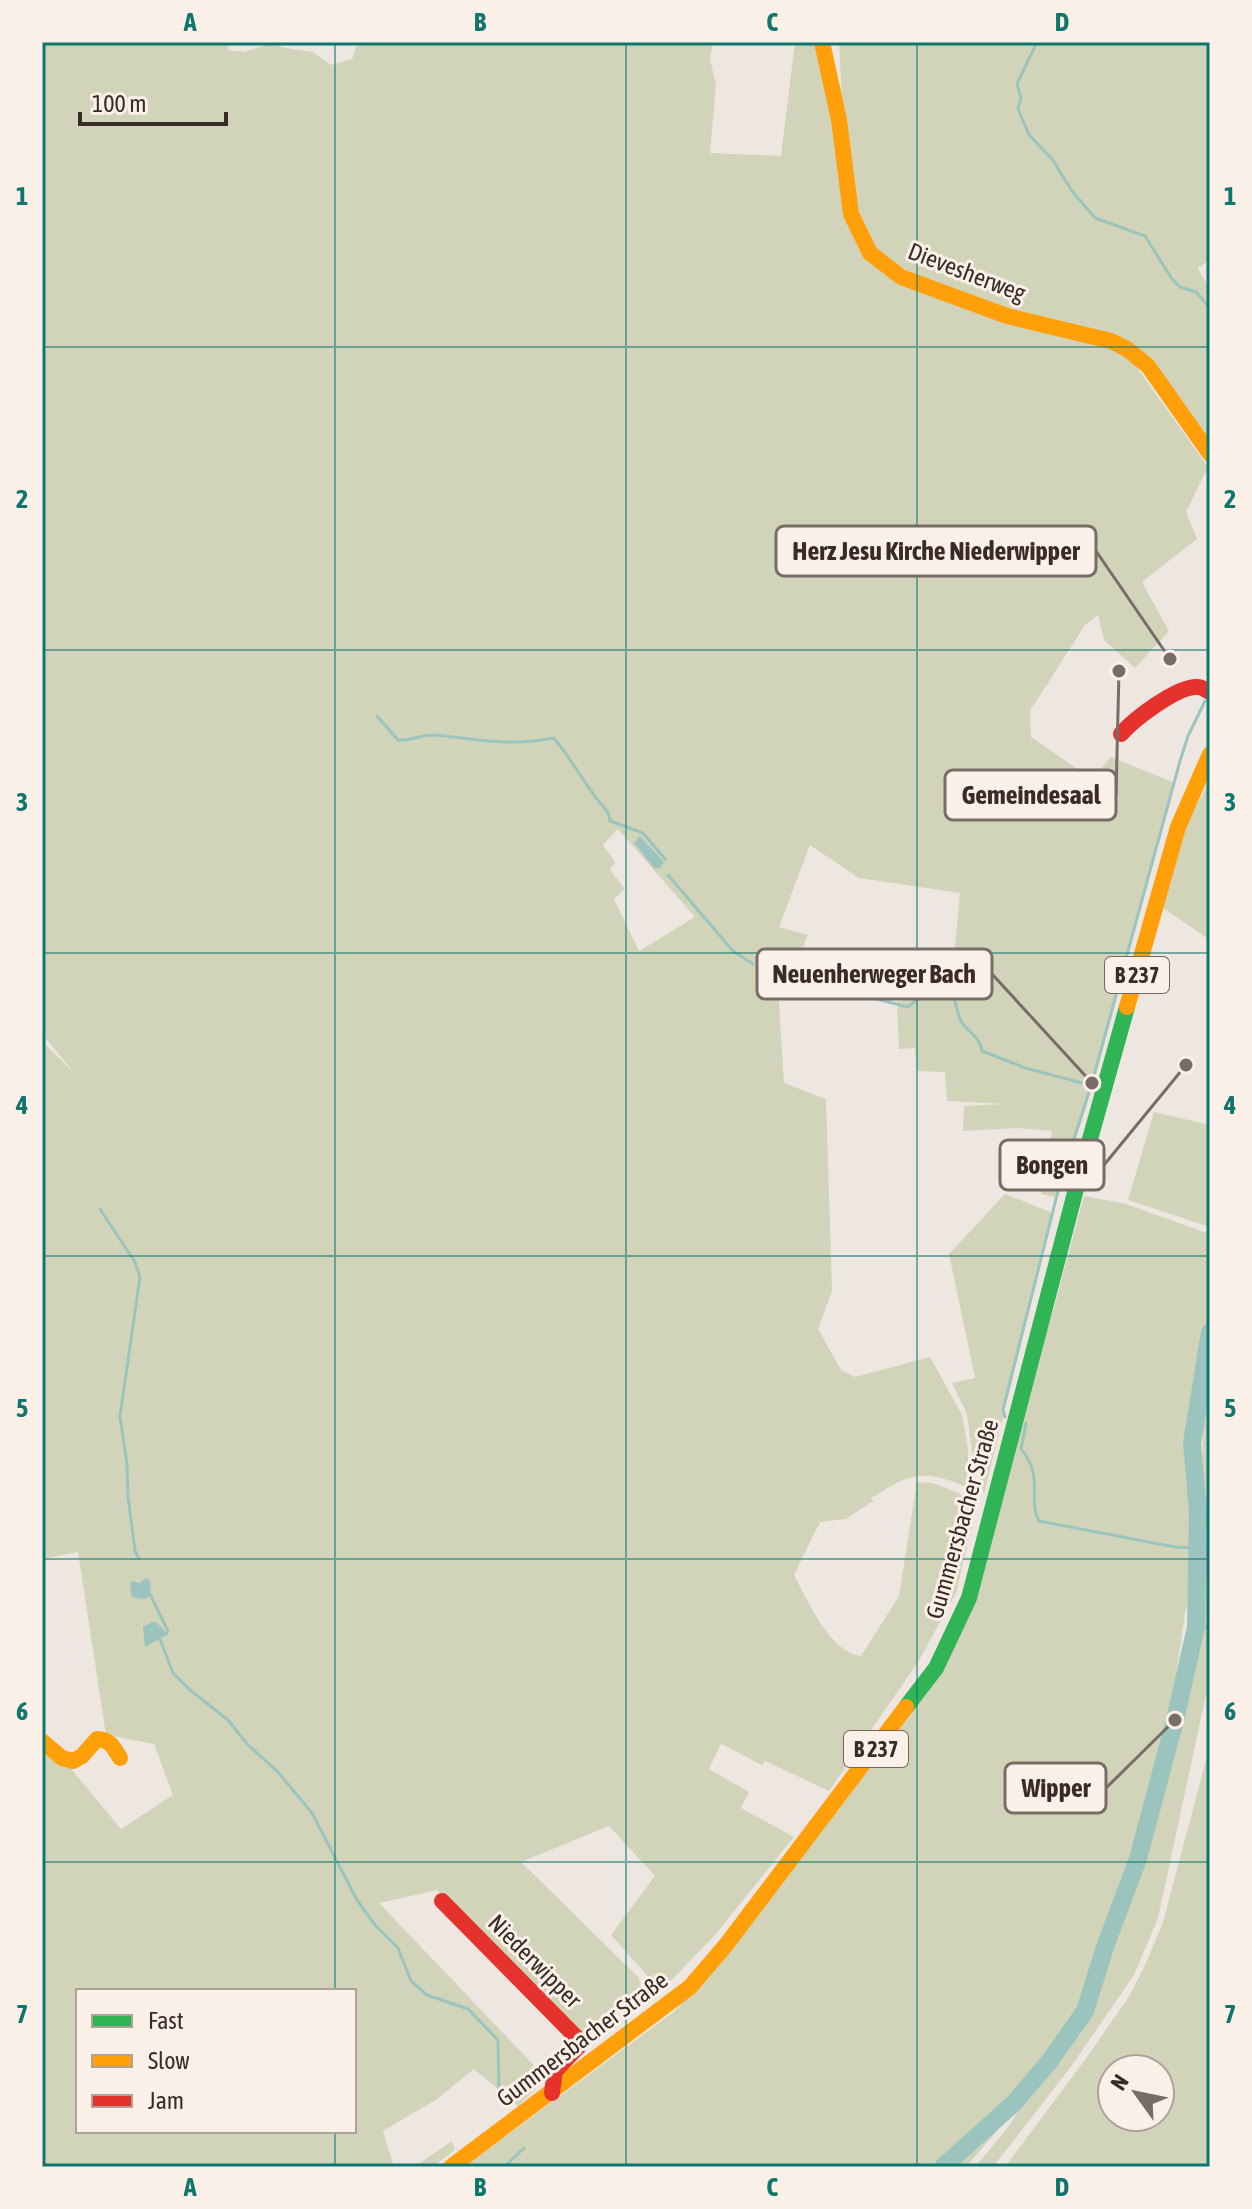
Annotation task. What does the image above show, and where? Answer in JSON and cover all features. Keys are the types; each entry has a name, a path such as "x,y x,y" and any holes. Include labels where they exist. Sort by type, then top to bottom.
{"main road":[{"name":"Dievesherweg","path":"822,42 839,120 851,214 870,253 901,277 941,292 1007,316 1121,345 1148,366 1210,454"},
{"path":"1121,734 1151,707 1166,702 1186,689 1197,686 1210,692"},
{"name":"Gummersbacher Straße","path":"451,2167 668,2006 710,1965 936,1668 969,1598 1076,1189 1178,827 1210,754"},
{"path":"42,1741 63,1759 72,1761 81,1757 97,1739 103,1738 120,1758"},
{"name":"Niederwipper","path":"442,1901 582,2043 553,2071 549,2082 552,2093"}],"green space":[{"path":"42,42 229,42 228,50 244,52 272,43 313,52 331,65 352,59 358,42 713,42 710,59 716,85 710,153 781,156 795,42 816,42 823,55 848,214 898,279 1109,345 1130,358 1208,467 1186,512 1197,539 1142,582 1169,631 1135,668 1104,640 1098,615 1085,625 1030,711 1031,737 1092,779 1111,757 1175,783 1093,1083 1058,1198 1041,1194 1052,1131 1017,1128 963,1131 964,1106 1004,1104 947,1101 945,1072 917,1071 915,1048 899,1049 897,1002 951,991 960,893 859,878 810,845 779,927 808,935 791,975 777,972 784,1083 826,1099 832,1291 818,1329 841,1370 855,1377 930,1357 962,1415 968,1449 968,1482 964,1486 937,1477 906,1479 871,1498 873,1501 846,1519 820,1522 794,1575 830,1635 850,1653 861,1656 899,1596 917,1482 933,1483 968,1497 974,1515 956,1593 918,1662 829,1791 765,1761 762,1765 721,1744 709,1769 749,1792 741,1808 794,1837 714,1936 661,1991 611,1935 655,1876 609,1826 521,1862 639,1978 642,1991 630,2004 584,2038 437,1890 379,1903 546,2078 518,2106 474,2069 437,2099 383,2131 394,2167 42,2167 42,1745 63,1759 121,1829 173,1795 154,1744 106,1735 78,1552 42,1559 42,1041 77,1076 42,1034","holes":["618,829 695,917 639,951 614,899 625,889 610,870 615,862 603,845"]},
{"path":"839,42 1210,42 1210,260 1198,268 1210,290 1210,445 1142,353 1009,313 903,273 875,250 855,212 843,119"},
{"path":"1210,780 1210,940 1163,908 1186,825"},
{"path":"1154,1112 1210,1125 1210,1676 1158,1918 1134,1975 1070,2068 993,2167 975,2167 1008,2127 1087,2011 1143,1862 1172,1740 1189,1620 1203,1571 1202,1348 1189,1411 1195,1569 1185,1613 1168,1732 1138,1864 1082,2010 1007,2119 966,2167 464,2167 675,2011 939,1674 1054,1308 1084,1196 1126,1204 1207,1233 1207,1226 1128,1200"},
{"path":"1005,1194 1053,1213 984,1494 972,1452 967,1414 952,1383 975,1378 949,1254"},
{"path":"1210,1745 1210,2167 1005,2167 1130,1995 1163,1922"},
{"path":"452,2141 455,2150 432,2167 414,2167"}],"water":[{"path":"640,836 664,862 660,868 654,868 634,843"},
{"path":"145,1578 150,1580 151,1595 146,1599 134,1598 130,1583 140,1583"},
{"path":"152,1622 168,1634 145,1647 143,1627"}],"waterway":[{"path":"42,75 44,42"},
{"path":"1037,42 1017,84 1021,98 1018,109 1029,135 1052,159 1072,191 1095,218 1145,236 1172,279 1180,287 1196,292 1210,308"},
{"path":"1005,1417 1003,1410 1061,1179 1092,1083 1180,761 1205,701"},
{"path":"377,716 398,740 430,735 507,742 554,738 607,812 610,821 643,833 665,859"},
{"path":"668,875 733,951 753,964"},
{"path":"765,960 809,978 832,980 840,985"},
{"path":"849,992 908,1007 933,987 948,985 961,1021 979,1042 982,1051 1025,1068 1090,1085"},
{"path":"100,1209 135,1262 140,1277 120,1416 135,1551 139,1559"},
{"path":"943,2167 1014,2103 1049,2062 1085,2011 1138,1859 1196,1627 1198,1512 1192,1443 1210,1332"},
{"path":"1026,1423 1021,1449 1032,1469 1034,1504 1039,1521 1175,1547 1197,1548"},
{"path":"149,1592 168,1631 166,1634"},
{"path":"1196,1627 1210,1627"},
{"path":"160,1639 173,1673 228,1720 312,1813 357,1900 375,1925 398,1948 411,1981 427,1995 468,2009 498,2040 499,2092"},
{"path":"504,2167 524,2148"}],"traffic: fast":[{"path":"906,1707 936,1668 969,1598 1127,1007"}],"traffic: slow":[{"path":"822,42 839,120 851,214 870,253 901,277 1007,316 1111,341 1127,349 1148,366 1210,454"},
{"path":"1127,1007 1178,827 1210,754"},
{"path":"451,2167 690,1987 726,1945 906,1707"},
{"path":"42,1741 62,1758 73,1761 97,1739 101,1739 111,1745 120,1758"}],"traffic: jam":[{"path":"1121,734 1145,712 1168,697 1189,688 1198,687 1210,692"},
{"path":"442,1901 582,2043 555,2071 552,2093"}],"place":[{"name":"Herz Jesu Kirche Niederwipper","path":"1170,659"},
{"name":"Gemeindesaal","path":"1119,671"},
{"name":"Bongen","path":"1186,1065"},
{"name":"Neuenherweger Bach","path":"1092,1083"},
{"name":"Wipper","path":"1175,1720"}]}
